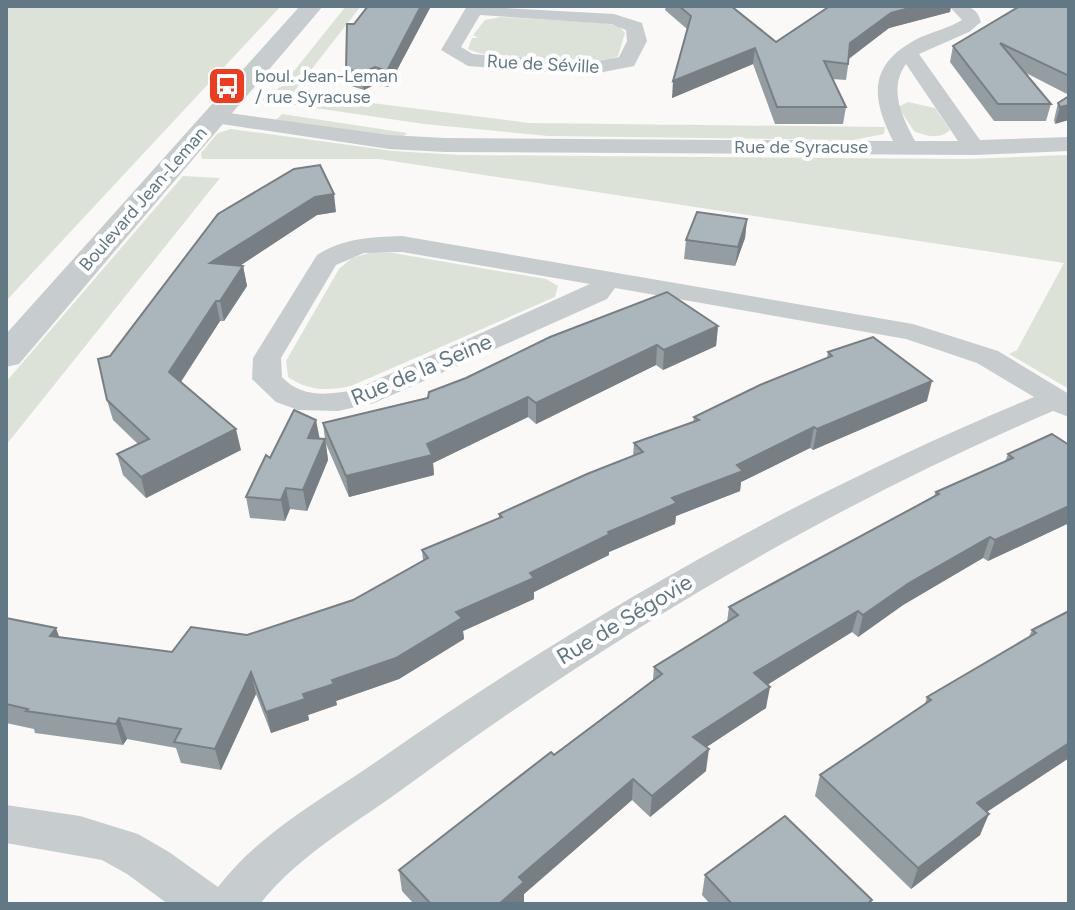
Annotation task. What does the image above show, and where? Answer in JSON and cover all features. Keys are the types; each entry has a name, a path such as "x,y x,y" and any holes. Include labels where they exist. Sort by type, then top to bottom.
{"street":[{"name":"Boulevard Jean-Leman","path":"6,356 312,6"},
{"path":"908,148 889,114 885,88 891,72 909,54 924,43 972,22 970,14 958,6"},
{"name":"Rue de Séville","path":"475,8 614,19 635,27 637,41 627,62 600,69 468,60 451,50 475,8"},
{"path":"909,54 974,148"},
{"name":"Rue de Syracuse","path":"221,110 406,144 908,148 1069,144"},
{"name":"Rue de la Seine","path":"609,279 597,293 363,397 329,404 310,403 282,394 267,379 267,358 322,266 333,256 351,248 375,243 402,244 609,279 919,335 994,360 1063,404"},
{"name":"Rue de Ségovie","path":"233,904 267,866 404,764 568,652 641,607 781,526 846,493 1063,404"},
{"path":"6,824 120,847 142,858 204,904"}],"shaded area":[{"path":"6,6 281,6 6,301"},
{"path":"346,6 361,6 293,93 529,123 885,127 884,134 853,140 548,136 424,124 261,100 282,86"},
{"path":"501,17 605,23 620,27 625,33 618,56 590,61 519,59 468,49 472,38 478,38 473,35 485,20"},
{"path":"908,102 935,108 950,130 937,136 914,131 898,107"},
{"path":"282,114 407,133 402,138 276,120"},
{"path":"231,129 393,151 461,155 967,159 1069,155 1069,389 1009,354 1017,350 1064,263 379,159 202,159 201,153 218,133"},
{"path":"183,176 220,178 6,445 6,382"},
{"path":"373,252 546,279 558,286 555,297 351,386 318,389 288,377 286,361 339,269 352,258"}],"building":[{"path":"368,6 421,6 387,71 375,67 362,73 346,69 347,24 354,24"},
{"path":"679,6 731,6 776,42 830,6 917,6 891,13 850,43 848,64 824,61 846,107 777,107 755,48 673,81 691,16"},
{"path":"1020,6 1068,6 1069,76 1000,43 1051,104 998,104 953,46"},
{"path":"1069,96 1069,105 1060,107 1058,103"},
{"path":"320,165 334,194 315,197 210,263 243,266 169,372 236,429 141,477 117,454 149,439 107,400 98,359 110,356 218,214 294,169"},
{"path":"697,212 747,219 738,247 686,240"},
{"path":"667,292 718,326 664,350 657,345 536,403 528,397 427,444 432,455 346,476 323,423 428,398 429,392 466,378 550,337"},
{"path":"873,337 932,381 817,429 814,427 737,465 743,471 672,498 677,503 608,532 610,534 530,573 534,578 456,612 462,618 396,658 332,680 334,684 303,694 305,699 266,712 251,672 215,749 174,742 181,729 119,718 116,724 26,711 28,709 6,704 6,618 56,628 50,636 172,652 191,627 247,635 353,600 428,558 422,550 502,517 499,514 587,474 643,452 634,443 699,420 694,417 760,385 832,356 828,352"},
{"path":"294,410 316,420 308,438 325,439 303,490 286,488 281,500 246,497 266,455 270,458"},
{"path":"1052,434 1069,445 1069,506 995,540 990,537 909,583 863,615 858,611 754,673 770,687 693,737 709,749 652,796 633,779 519,877 524,882 499,904 431,904 399,870 551,752 554,755 662,674 654,667 738,615 729,607 939,494 936,492 1013,458 1008,454"},
{"path":"1069,611 1069,743 977,803 989,814 918,868 820,775 931,700 927,697 1036,633 1032,630"},
{"path":"785,816 872,900 867,904 732,904 705,875"}],"place":[{"name":"boul. Jean-Leman / rue Syracuse","path":"227,86"}]}
